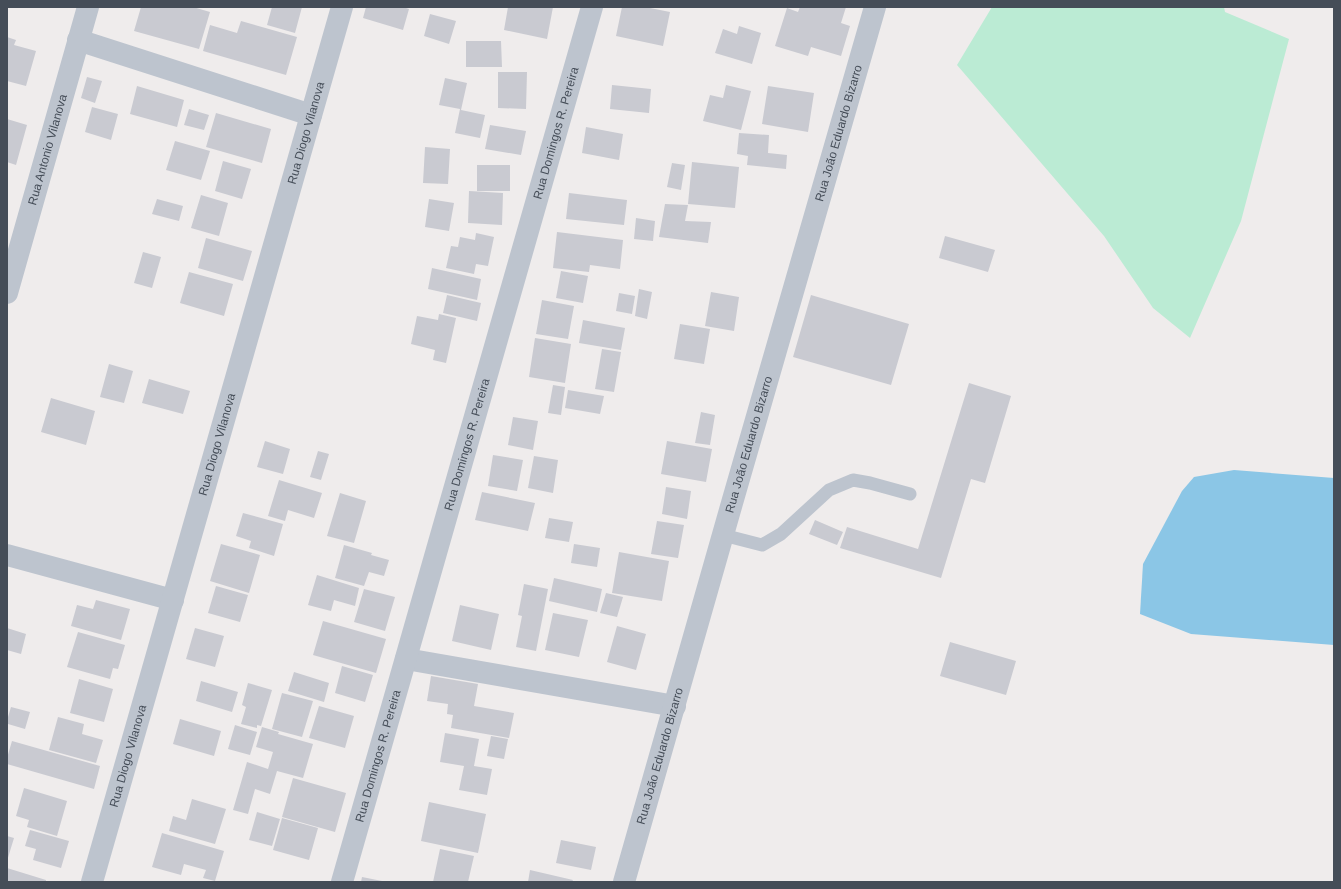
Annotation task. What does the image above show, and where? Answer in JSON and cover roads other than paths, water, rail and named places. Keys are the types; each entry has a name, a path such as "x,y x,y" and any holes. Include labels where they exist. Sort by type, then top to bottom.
{"street":[{"name":"Rua Antonio Vilanova","path":"7,293 88,7"},
{"name":"Rua Diogo Vilanova","path":"92,882 342,7"},
{"name":"Rua Domingos R. Pereira","path":"342,882 592,7"},
{"name":"Rua João Eduardo Bizarro","path":"624,882 875,7"},
{"path":"78,40 311,115"},
{"path":"7,555 173,600"},
{"path":"406,659 675,706"}],"lane":[{"path":"723,535 762,545 781,534 829,490 853,480 910,494"}],"water":[{"path":"1234,470 1334,478 1334,645 1191,634 1140,614 1143,564 1182,491 1194,477"}]}
